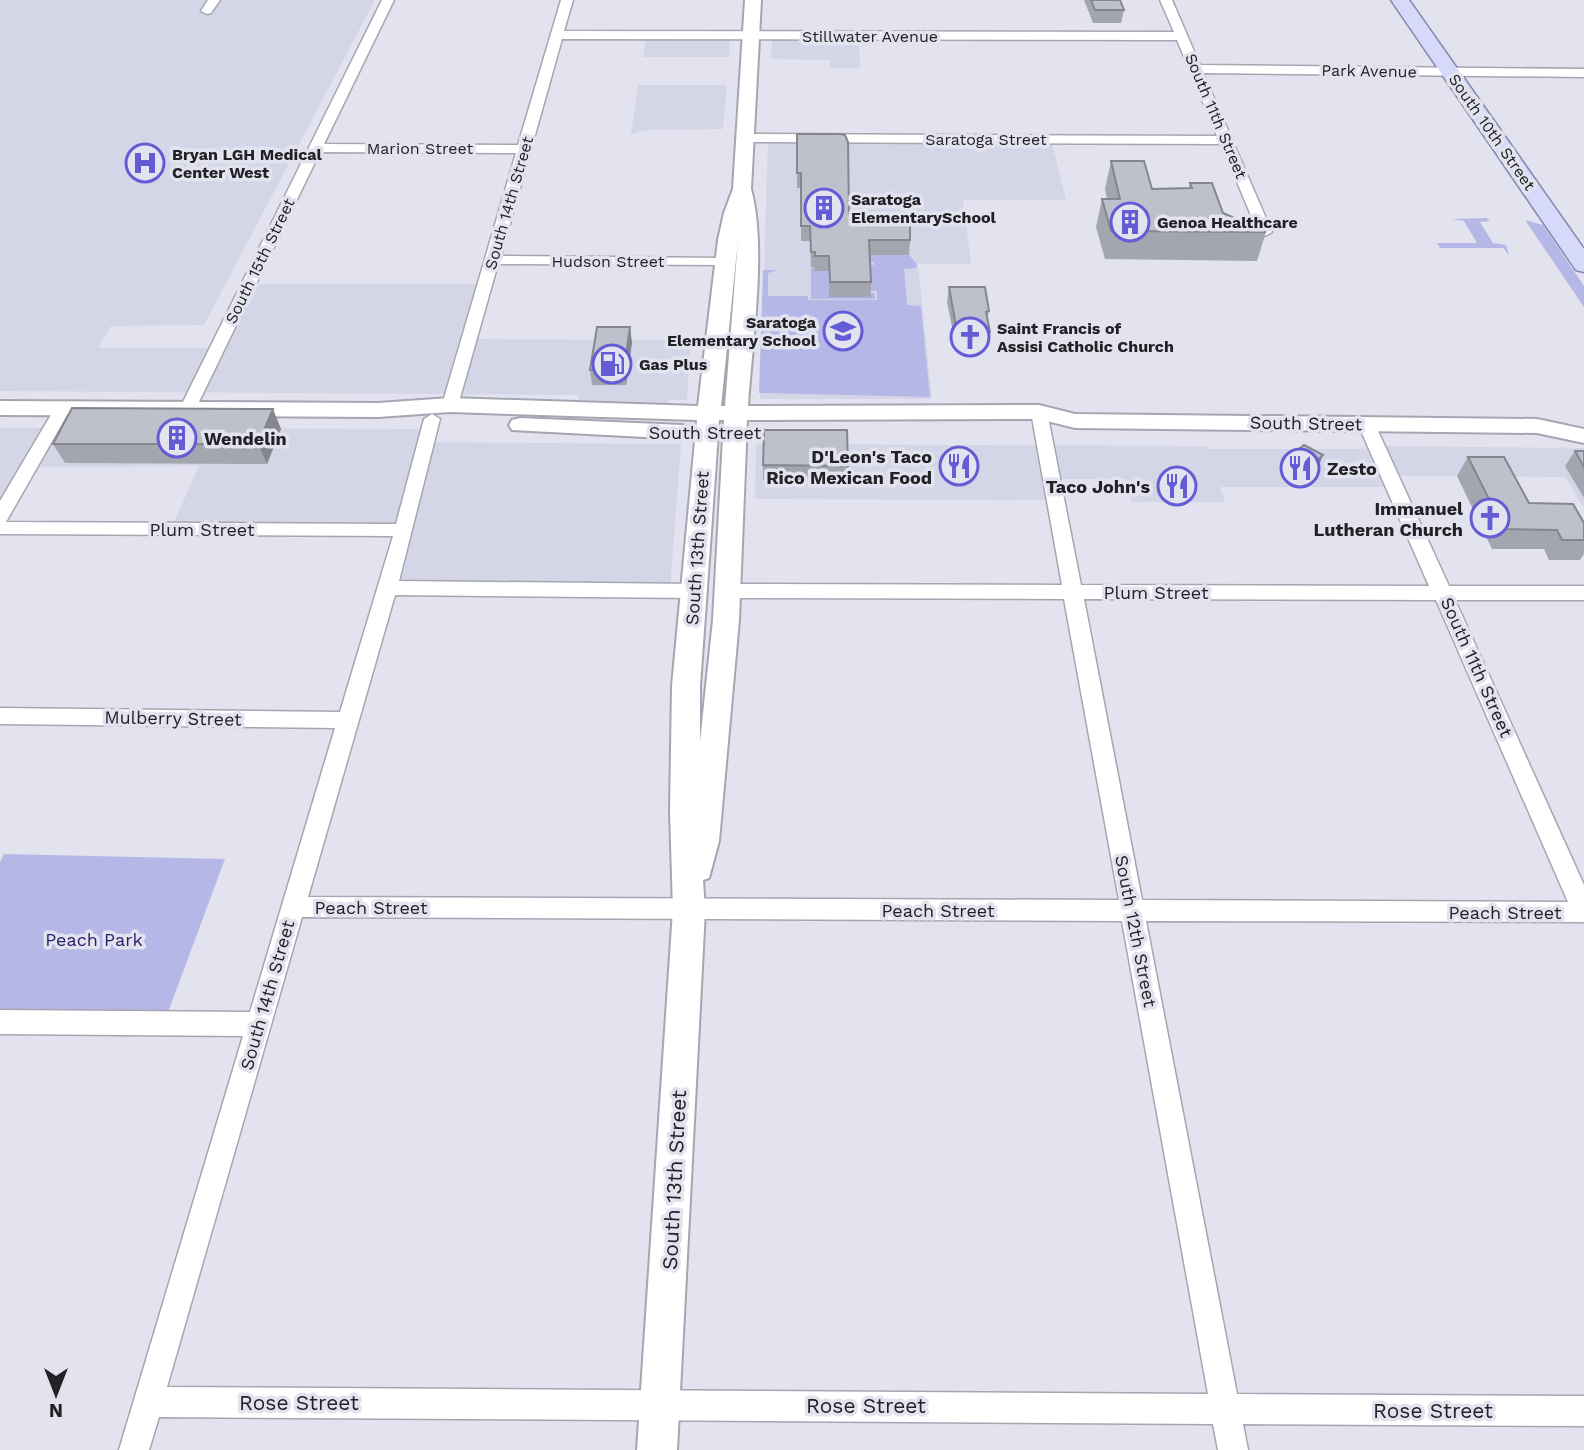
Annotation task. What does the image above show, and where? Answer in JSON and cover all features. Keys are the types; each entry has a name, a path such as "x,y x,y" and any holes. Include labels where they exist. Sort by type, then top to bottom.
{"main road":[{"name":"South 13th Street","path":"657,1450 689,909 685,811 686,686 707,423 724,262 733,213 742,189 753,0"},
{"name":"South 10th Street","path":"1400,0 1584,265"},
{"name":"South 13th Street","path":"689,909 704,841 727,591 748,238 748,212 742,189"},
{"name":"South Street","path":"0,408 441,412 580,429 707,423 1075,421 1537,426 1584,436"},
{"name":"South Street","path":"1537,426 1570,417 1584,417"}],"street":[{"path":"206,11 214,0"},
{"name":"South 15th Street","path":"188,408 388,0"},
{"name":"South 14th Street","path":"134,1450 346,720 418,482 493,260 567,0"},
{"name":"South 11th Street","path":"1166,0 1265,232"},
{"name":"Stillwater Avenue","path":"557,35 1182,36"},
{"name":"Park Avenue","path":"1196,69 1584,74"},
{"name":"Saratoga Street","path":"745,138 1227,140"},
{"name":"Marion Street","path":"315,148 524,149"},
{"name":"Hudson Street","path":"493,260 724,262"},
{"path":"0,517 63,408"},
{"name":"South 12th Street","path":"1041,422 1233,1450"},
{"name":"South 11th Street","path":"1367,424 1584,911"},
{"name":"Plum Street","path":"0,528 404,530"},
{"path":"386,588 694,591"},
{"name":"Plum Street","path":"727,591 1584,593"},
{"name":"Mulberry Street","path":"0,716 346,720"},
{"name":"Peach Street","path":"292,907 1584,911"},
{"path":"0,1022 259,1024"},
{"name":"Rose Street","path":"148,1402 1584,1411"}],"shaded area":[{"name":"Bryan LGH Medical Center West","path":"0,0 375,0 204,325 111,326 98,348 217,348 248,284 486,284 470,339 691,340 687,400 669,400 668,403 578,400 579,395 0,391"},
{"path":"647,36 730,36 729,57 643,57"},
{"path":"772,36 859,36 860,68 830,68 830,60 771,59"},
{"path":"638,85 727,85 723,129 646,130 631,134"},
{"name":"Saratoga Elementary School","path":"768,138 1051,139 1066,200 963,200 971,264 918,264 932,399 760,399"},
{"path":"0,428 429,429 426,442 681,444 670,590 386,588 404,531 171,529 199,466 29,467 0,517"},
{"path":"756,444 1207,446 1208,449 1378,449 1377,446 1584,448 1584,508 1565,477 1391,476 1396,487 1220,487 1225,502 1131,502 1126,479 1052,479 1055,500 755,499"}],"green space":[{"path":"1487,218 1490,221 1480,222 1493,243 1506,245 1509,255 1503,248 1440,248 1437,243 1477,243 1464,221 1452,219"},
{"path":"1525,220 1543,225 1584,286 1584,307"},
{"path":"865,255 909,255 916,263 917,268 904,269 907,305 921,306 930,397 759,393 763,270 779,270 768,273 768,296 808,296 808,300 877,300 877,291 870,291 869,265 874,265 874,262 868,262"},
{"path":"811,267 829,271 830,297 874,293 875,299 811,299"},
{"name":"Peach Park","path":"4,854 225,859 164,1023 0,1022 0,862"}],"building":[{"path":"1091,0 1120,0 1124,10 1095,10"},
{"name":"Saratoga ElementarySchool","path":"797,134 845,135 848,142 849,214 910,214 910,240 869,240 871,282 830,282 829,256 815,256 815,252 811,252 810,226 801,226 801,173 797,173"},
{"path":"1111,161 1144,161 1152,189 1192,188 1190,183 1212,183 1223,213 1266,232 1111,231 1102,199 1120,199"},
{"path":"949,287 985,287 990,332 957,332"},
{"path":"597,327 630,327 624,370 590,370"},
{"path":"72,408 273,409 258,444 53,444"},
{"path":"764,430 847,430 848,466 763,465"},
{"path":"1304,445 1323,455 1304,471 1285,460"},
{"path":"1575,451 1584,451 1584,467"},
{"path":"1468,457 1504,457 1529,503 1573,504 1584,523 1584,540 1562,540 1557,530 1504,529"}],"place":[{"name":"Bryan LGH Medical Center West","path":"145,163"},
{"name":"Saratoga ElementarySchool","path":"824,208"},
{"name":"Genoa Healthcare","path":"1130,222"},
{"name":"Saratoga Elementary School","path":"843,331"},
{"name":"Saint Francis of Assisi Catholic Church","path":"970,337"},
{"name":"Gas Plus","path":"612,364"},
{"name":"Wendelin","path":"177,438"},
{"name":"D'Leon's Taco Rico Mexican Food","path":"959,466"},
{"name":"Zesto","path":"1300,468"},
{"name":"Taco John's","path":"1177,486"},
{"name":"Immanuel Lutheran Church","path":"1490,518"}]}
